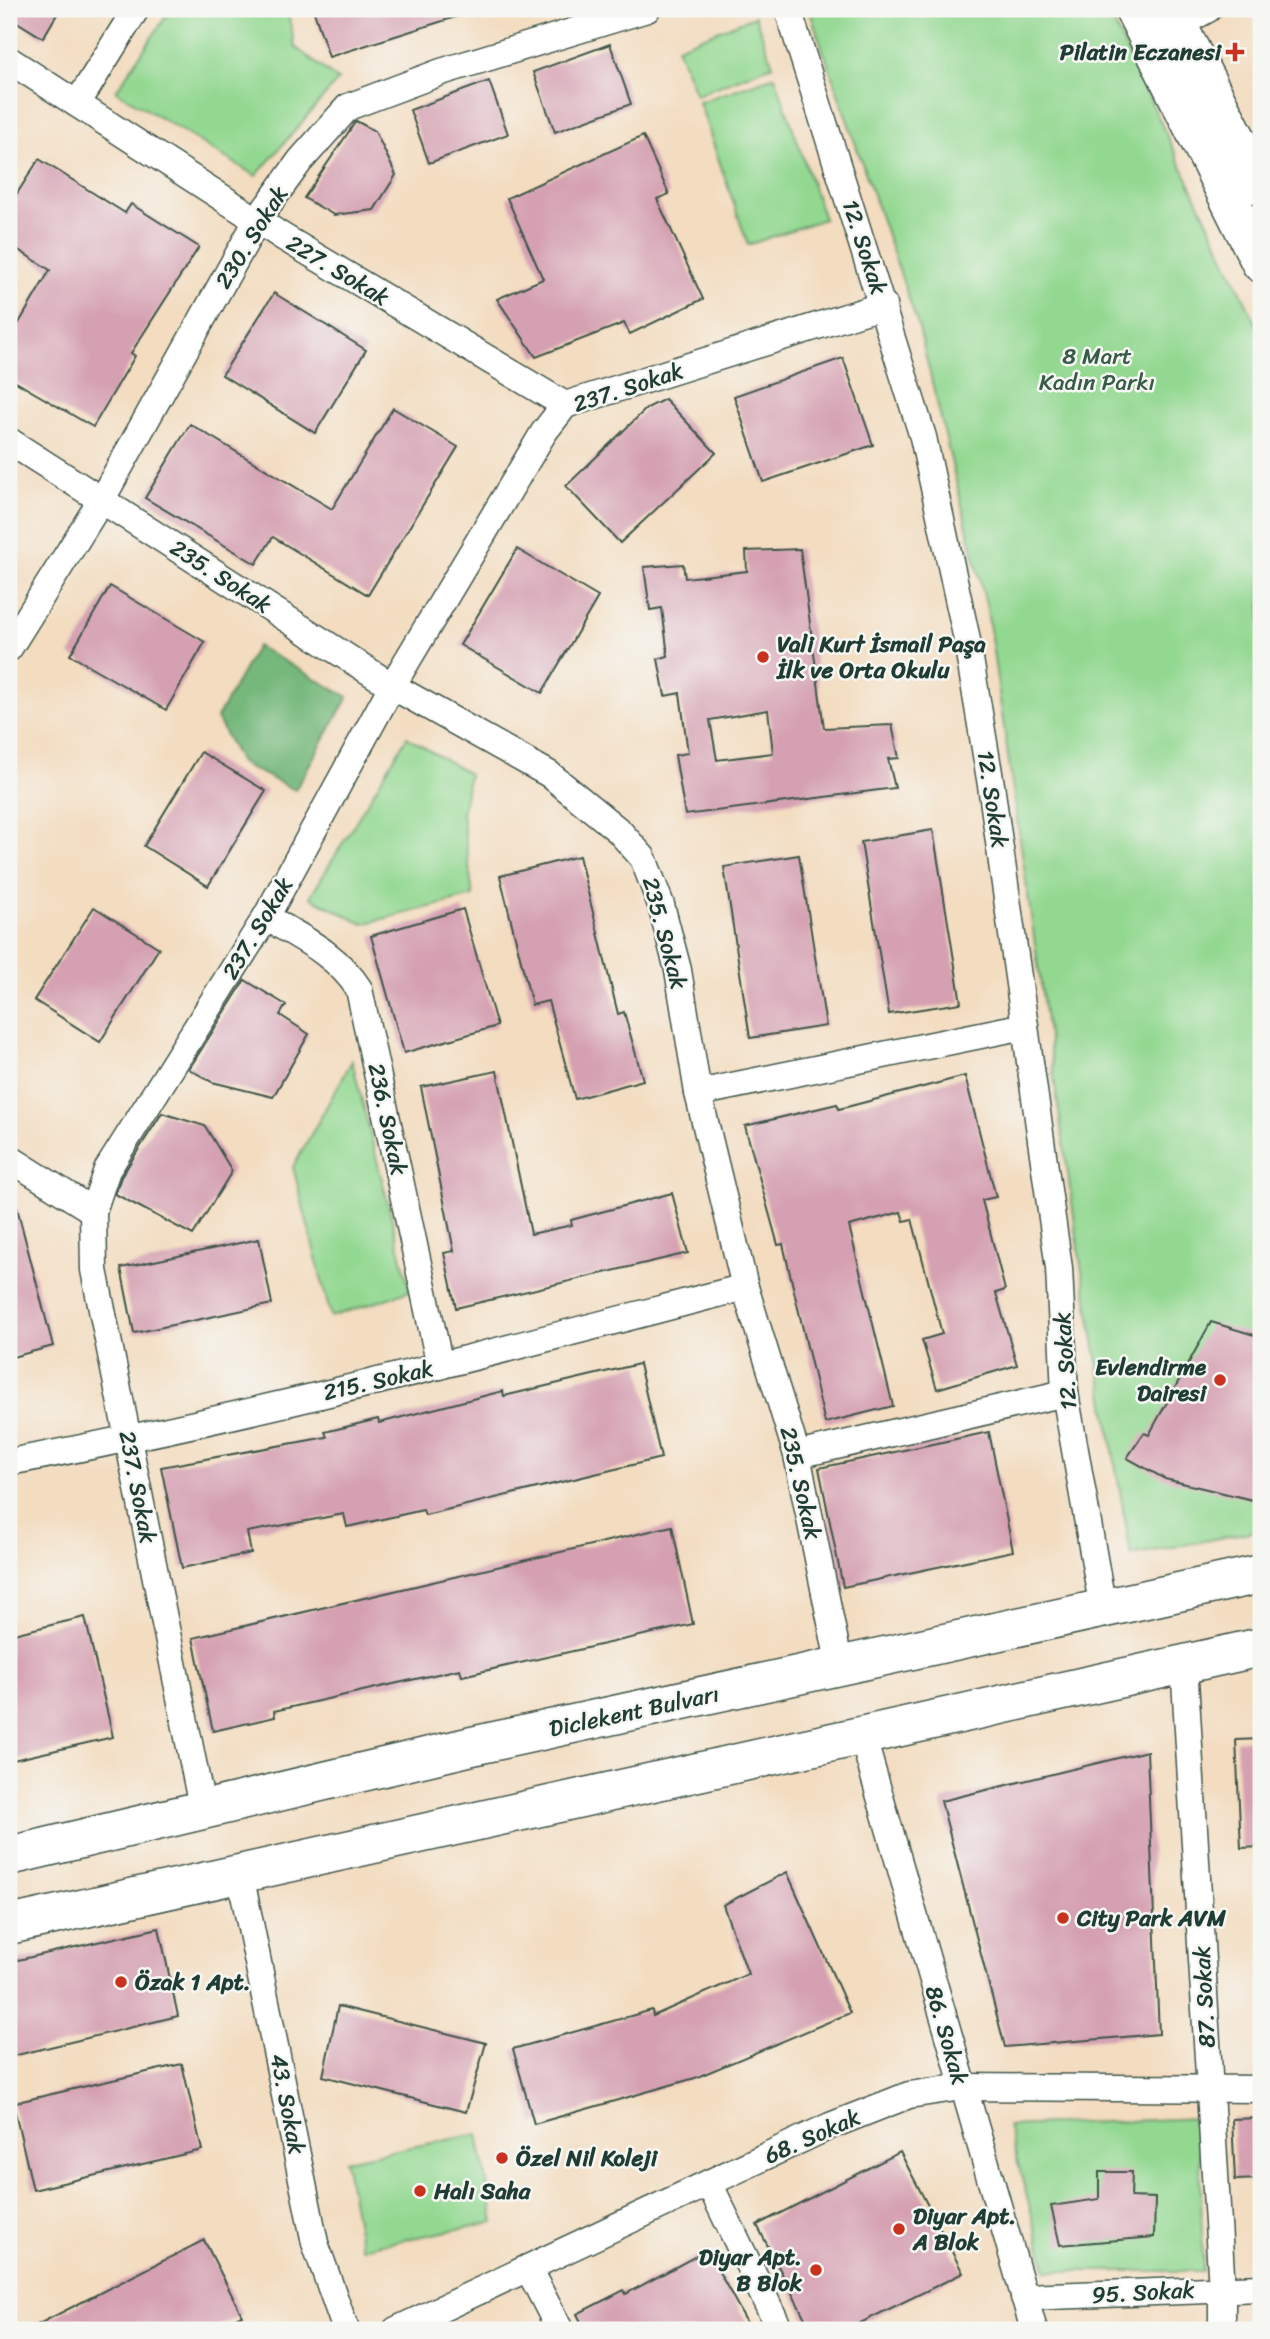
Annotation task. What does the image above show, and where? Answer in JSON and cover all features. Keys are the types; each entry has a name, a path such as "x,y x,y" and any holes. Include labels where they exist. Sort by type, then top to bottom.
{"main road":[{"path":"1168,19 1247,171 1261,263"},
{"name":"Diclekent Bulvarı","path":"9,1856 472,1746 1261,1574"},
{"path":"9,1925 863,1738 1261,1647"}],"street":[{"path":"77,104 136,9"},
{"name":"230. Sokak","path":"9,648 102,499 258,219 300,160 348,107 441,72 647,9"},
{"name":"12. Sokak","path":"788,9 884,305 923,437 966,635 991,785 1059,1268 1065,1392 1103,1609"},
{"name":"227. Sokak","path":"9,60 258,219 565,405"},
{"name":"237. Sokak","path":"202,1812 130,1439 105,1336 94,1270 93,1211 107,1170 266,917 392,686 544,432 565,405 884,305"},
{"name":"235. Sokak","path":"9,441 392,686 549,774 619,831 643,858 661,905 678,970 698,1093 745,1287 797,1455 840,1667"},
{"name":"236. Sokak","path":"266,917 326,953 346,969 359,989 440,1366"},
{"path":"698,1093 1025,1026"},
{"path":"9,1158 93,1211"},
{"name":"215. Sokak","path":"9,1462 130,1439 440,1366 745,1287"},
{"path":"797,1455 1065,1392"},
{"name":"87. Sokak","path":"1184,1664 1222,2288 1222,2330"},
{"name":"86. Sokak","path":"863,1738 961,2087 1034,2330"},
{"name":"43. Sokak","path":"240,1874 315,2243 346,2330"},
{"name":"68. Sokak","path":"396,2330 830,2126 909,2095 961,2087 1261,2089"},
{"path":"709,2183 780,2330"},
{"path":"528,2268 560,2330"},
{"name":"95. Sokak","path":"1024,2297 1261,2288"}],"green space":[{"path":"171,9 287,9 295,47 338,80 256,176 116,91"},
{"name":"8 Mart Kadın Parkı","path":"809,9 1107,9 1261,334 1261,1530 1131,1555 1081,1265 987,609 919,328"},
{"path":"755,16 773,65 696,95 677,47"},
{"path":"775,76 824,219 748,245 699,102"},
{"path":"257,646 348,697 295,790 240,763 217,718"},
{"path":"407,737 469,774 462,814 473,896 363,924 310,897"},
{"path":"352,1061 410,1291 331,1317 293,1167"},
{"path":"1199,2118 1203,2271 1047,2271 1008,2126"},
{"name":"Halı Saha","path":"478,2134 494,2222 361,2248 345,2160"}],"building":[{"path":"9,9 60,9 43,38 9,17"},
{"path":"313,9 465,9 465,14 329,57"},
{"path":"610,44 631,104 555,132 533,72"},
{"path":"489,81 508,134 429,163 410,110"},
{"path":"356,121 375,131 396,175 374,210 334,215 304,198"},
{"path":"643,136 669,194 657,199 703,299 630,334 624,323 536,357 497,299 543,279 507,198"},
{"path":"39,159 125,213 131,204 199,247 131,353 135,356 93,427 9,378 9,340 50,270 9,244 9,206"},
{"path":"274,293 366,350 315,433 222,375"},
{"path":"843,358 873,445 763,482 734,396"},
{"path":"665,399 716,453 620,543 566,486 647,408"},
{"path":"393,408 458,447 368,595 273,537 256,564 145,498 190,424 332,509"},
{"path":"517,549 598,597 542,693 460,645"},
{"path":"800,549 824,728 892,725 899,758 888,759 895,788 685,815 675,755 688,753 680,693 665,696 658,659 668,656 662,608 650,610 644,567 683,564 685,578 747,571 746,551","holes":["768,710 773,753 717,760 710,720"]},
{"path":"110,586 205,642 166,710 70,655"},
{"path":"201,752 266,791 208,886 144,846"},
{"path":"933,830 961,1003 889,1014 861,842"},
{"path":"799,855 826,1026 750,1038 724,867"},
{"path":"579,856 618,1014 624,1012 643,1080 575,1099 548,1001 532,1005 500,876"},
{"path":"94,907 159,948 100,1042 34,1000"},
{"path":"463,909 497,1026 404,1053 371,936"},
{"path":"245,980 286,1005 280,1015 309,1034 273,1097 212,1082 189,1069"},
{"path":"497,1071 531,1234 572,1225 571,1220 672,1193 688,1253 456,1308 444,1253 454,1251 421,1087"},
{"path":"965,1076 996,1197 982,1200 1005,1290 996,1293 1017,1365 937,1389 922,1340 942,1334 912,1219 904,1221 901,1212 849,1226 893,1406 825,1423 783,1244 778,1245 745,1126 837,1104 839,1109"},
{"path":"162,1113 205,1126 232,1171 193,1235 115,1194 121,1177"},
{"path":"16,1204 53,1346 9,1358 9,1205"},
{"path":"259,1239 272,1304 134,1333 121,1268"},
{"name":"Evlendirme Dairesi","path":"1211,1322 1261,1337 1261,1502 1165,1479 1127,1458 1144,1433 1149,1435"},
{"path":"639,1364 661,1458 425,1515 423,1510 347,1527 344,1514 247,1532 251,1553 182,1568 161,1467 327,1437 325,1432 378,1419 379,1423 503,1391 504,1396"},
{"path":"989,1432 1013,1551 843,1587 819,1468"},
{"path":"672,1526 693,1624 462,1676 460,1669 274,1711 275,1717 213,1731 193,1638"},
{"path":"85,1617 113,1737 9,1761 9,1635"},
{"path":"1261,1739 1261,1847 1241,1848 1236,1740"},
{"name":"City Park AVM","path":"1147,1751 1159,2034 1005,2047 941,1801"},
{"path":"787,1872 850,2013 695,2078 534,2124 513,2049 652,2010 653,2016 748,1974 723,1905"},
{"path":"159,1928 178,2016 9,2057 9,1962"},
{"path":"338,2006 486,2043 466,2112 323,2076"},
{"path":"182,2064 202,2150 33,2190 13,2103"},
{"path":"1261,2118 1261,2179 1235,2180 1232,2119"},
{"path":"900,2152 963,2273 846,2330 811,2330 757,2225"},
{"path":"1099,2172 1132,2172 1131,2197 1155,2198 1154,2237 1060,2245 1051,2206 1099,2199"},
{"path":"204,2240 242,2315 211,2330 27,2330"},
{"path":"707,2250 751,2330 585,2330 577,2314 624,2290 626,2294"}],"place":[{"name":"Pilatin Eczanesi","path":"1235,52"},
{"name":"Vali Kurt İsmail Paşa İlk ve Orta Okulu","path":"763,657"},
{"name":"Evlendirme Dairesi","path":"1220,1380"},
{"name":"City Park AVM","path":"1063,1918"},
{"name":"Özak 1 Apt.","path":"121,1982"},
{"name":"Özel Nil Koleji","path":"502,2158"},
{"name":"Halı Saha","path":"420,2191"},
{"name":"Diyar Apt. A Blok","path":"899,2229"},
{"name":"Diyar Apt. B Blok","path":"816,2270"}]}
